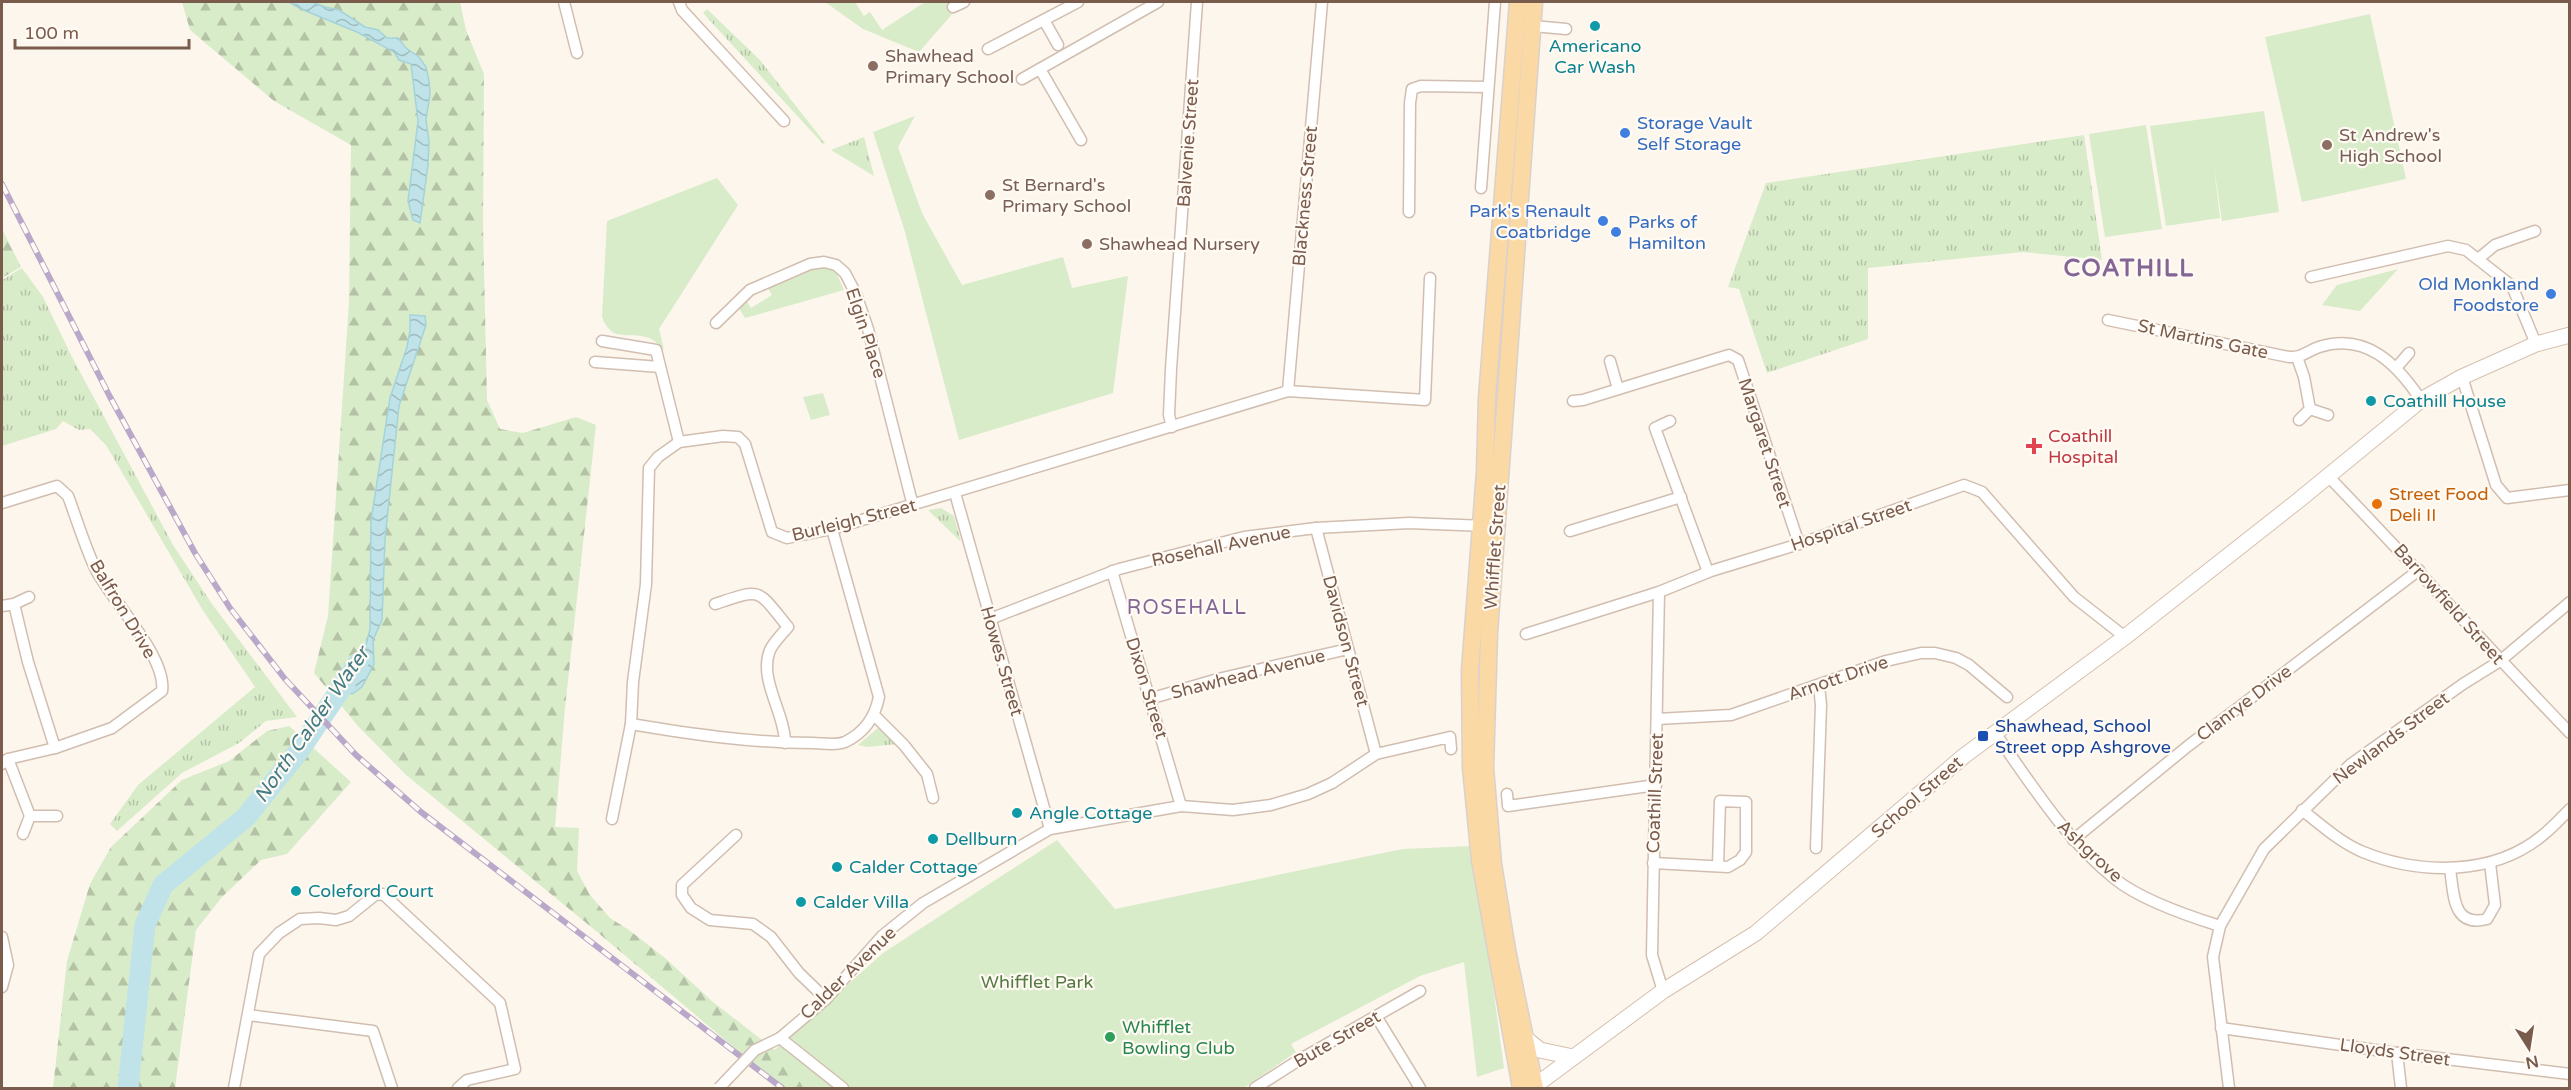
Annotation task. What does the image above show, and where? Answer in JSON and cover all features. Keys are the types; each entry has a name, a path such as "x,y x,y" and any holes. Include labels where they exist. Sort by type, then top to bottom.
{"main road":[{"name":"Whifflet Street","path":"1518,2 1487,398 1489,526 1485,778 1495,875 1525,1038 1531,1088"},
{"name":"Whifflet Street","path":"1531,1088 1488,906 1474,809 1470,671 1489,526 1534,2"}],"street":[{"path":"564,2 577,53"},
{"path":"679,2 682,10 784,121"},
{"path":"953,7 964,2"},
{"path":"988,49 1078,2"},
{"path":"1022,79 1153,2"},
{"name":"Balvenie Street","path":"1172,427 1169,415 1171,369 1197,2"},
{"name":"Blackness Street","path":"1288,391 1322,2"},
{"path":"1481,188 1495,2"},
{"path":"1044,20 1058,45"},
{"path":"1533,26 1566,29"},
{"path":"1040,69 1081,140"},
{"path":"1408,212 1412,89 1420,86 1488,87"},
{"path":"2478,259 2494,245 2535,231"},
{"path":"2311,278 2448,246 2466,250 2512,286 2536,344"},
{"name":"Elgin Place","path":"716,323 750,290 810,264 824,262 836,265 845,273 856,294 865,320 914,506"},
{"name":"Burleigh Street","path":"612,819 631,724 633,682 646,584 649,468 658,457 679,442 723,436 738,437 745,444 772,531 787,538 832,529 914,506 1288,391 1425,400 1430,278"},
{"name":"St Martins Gate","path":"2108,320 2298,357"},
{"name":"School Street","path":"1531,1088 1663,992 1756,933 1964,756 2125,637 2299,500 2421,400 2462,377 2536,344 2570,335"},
{"path":"602,341 656,350 679,442"},
{"path":"2310,409 2298,357 2319,348 2358,344 2367,346 2396,368 2421,400"},
{"path":"2396,368 2409,353"},
{"name":"Margaret Street","path":"1573,400 1583,400 1729,355 1738,360 1799,544"},
{"path":"1610,361 1618,389"},
{"path":"595,362 660,367"},
{"path":"2462,377 2496,485 2507,498 2570,490"},
{"path":"2310,409 2328,415"},
{"path":"2299,420 2310,409"},
{"path":"1670,421 1655,428 1708,572"},
{"name":"Barrowfield Street","path":"2328,476 2419,570 2500,661 2570,734"},
{"name":"Hospital Street","path":"1526,634 1659,592 1708,572 1799,544 1964,485 1982,492 2074,597 2125,637"},
{"name":"Balfron Drive","path":"2,503 57,486 63,489 68,496 96,570 148,646 164,683 162,691 112,728 5,762"},
{"name":"Howes Street","path":"955,493 1050,829"},
{"path":"1570,531 1681,497"},
{"name":"Rosehall Avenue","path":"990,619 1112,571 1244,537 1316,528 1409,523 1489,526"},
{"name":"Davidson Street","path":"1316,528 1376,754"},
{"path":"631,724 734,740 785,743 843,743 866,727 874,715 879,697 832,529"},
{"name":"Clanrye Drive","path":"2073,840 2188,746 2419,570"},
{"name":"Dixon Street","path":"1112,571 1182,806"},
{"name":"Coathill Street","path":"1659,592 1652,955 1663,992"},
{"path":"715,604 750,593 762,596 788,627 771,650 766,668 785,732 785,743"},
{"path":"2,606 14,604 29,597"},
{"name":"Newlands Street","path":"2229,1089 2213,957 2220,926 2264,849 2351,764 2500,661 2570,603"},
{"path":"14,604 28,662 55,748"},
{"name":"Shawhead Avenue","path":"1149,699 1218,679 1348,649"},
{"name":"Arnott Drive","path":"1657,719 1731,715 1886,661 1921,653 1935,653 1969,664 2007,697"},
{"path":"1816,848 1821,705 1819,685"},
{"path":"874,715 904,745 927,774 933,798"},
{"name":"Ashgrove","path":"1995,733 2073,840 2117,880 2176,912 2220,926"},
{"name":"Calder Avenue","path":"719,1088 755,1050 780,1038 826,999 882,936 923,903 1050,829 1182,806 1233,810 1282,802 1332,783 1376,754 1450,737 1451,748"},
{"path":"5,762 30,816 23,834"},
{"path":"1507,794 1508,806 1656,785"},
{"path":"1653,863 1728,867 1735,864 1746,852 1746,802 1720,801 1718,866"},
{"path":"2302,810 2328,831 2362,852 2404,863 2450,869 2490,863 2507,856 2542,836 2570,809"},
{"path":"30,816 57,816"},
{"path":"735,836 682,885 682,896 692,908 710,920 753,924 771,937 799,973 826,999"},
{"path":"2450,869 2457,908 2469,922 2479,921 2487,919 2494,905 2490,863"},
{"path":"234,1089 259,954 279,933 300,919 336,920 350,916 375,896 383,894 500,1004 515,1069 467,1080 458,1089"},
{"path":"2,937 8,965 2,987"},
{"name":"Bute Street","path":"1259,1087 1299,1060 1420,991"},
{"path":"248,1015 374,1031 392,1089"},
{"path":"1376,1016 1420,1089"},
{"name":"Lloyds Street","path":"2221,1028 2570,1074"},
{"path":"780,1038 843,1089"},
{"path":"1525,1038 1540,1050 1573,1057"},
{"path":"2397,1053 2401,1089"}],"green space":[{"path":"182,2 460,2 466,30 484,74 483,225 487,400 500,429 523,433 576,417 596,425 565,708 555,827 579,828 577,871 590,895 610,918 665,958 713,1002 824,1088 785,1088 763,1072 405,774 358,726 314,673 328,616 349,302 351,145 274,101 190,30"},
{"path":"825,2 855,2 864,16 870,12 882,30 925,2 949,2 954,12 919,52 863,29"},
{"path":"707,9 759,59 825,143 823,144 703,13"},
{"path":"2370,14 2406,179 2302,202 2265,37"},
{"path":"2264,111 2279,212 2222,221 2214,167 2220,218 2166,226 2150,126"},
{"path":"915,116 898,147 922,213 962,285 1063,257 1072,288 1128,276 1113,393 959,440 905,232 873,132"},
{"path":"2146,125 2162,229 2105,237 2089,134"},
{"path":"2084,135 2102,260 2023,252 1868,268 1868,339 1767,373 1739,289 1728,287 1766,183"},
{"path":"864,137 874,176 831,150"},
{"path":"717,178 738,205 659,329 664,350 649,338 616,334 611,331 602,317 607,221"},
{"path":"2,229 21,267 2,278"},
{"path":"823,265 836,272 844,290 745,318 738,307 746,300 751,308 772,295 766,285"},
{"path":"22,268 43,297 72,357 173,545 212,604 297,717 266,721 239,743 182,773 117,831 110,824 138,785 255,687 202,609 106,445 90,429 79,430 63,421 56,429 2,446 2,280"},
{"path":"2398,269 2360,311 2322,305 2337,285"},
{"path":"823,393 830,415 811,420 803,397"},
{"path":"941,508 954,516 961,542 928,510"},
{"path":"289,726 351,782 287,854 261,860 222,897 196,930 175,1088 53,1088 67,961 90,884 111,847 182,780 229,761 267,731"},
{"path":"878,728 897,744 867,747 858,745"},
{"name":"Whifflet Park","path":"1057,840 1115,909 1403,849 1474,846 1504,1068 1477,1077 1464,962 1420,976 1291,1044 1296,1052 1244,1088 815,1088 770,1054 883,953"}],"water":[{"path":"289,2 312,2 339,10 365,27 378,30 387,38 398,38 406,48 419,57 426,67 430,94 426,120 429,141 420,223 413,220 408,201 418,121 411,64 399,60 394,52 357,32"},
{"path":"410,315 425,316 426,325 399,406 385,539 382,620 373,640 374,664 362,687 352,694 339,685 351,662 365,649 370,629 371,521 390,398 407,347"}],"waterway":[{"name":"North Calder Water","path":"128,1088 145,925 163,885 246,817 299,751 358,663"}],"railway":[{"path":"2,184 109,395 195,553 230,608 285,679 356,755 421,812 782,1088"}],"place":[{"name":"Americano Car Wash","path":"1595,26"},
{"name":"Shawhead Primary School","path":"873,66"},
{"name":"Storage Vault Self Storage","path":"1625,133"},
{"name":"St Andrew's High School","path":"2327,145"},
{"name":"St Bernard's Primary School","path":"990,195"},
{"name":"Park's Renault Coatbridge","path":"1603,221"},
{"name":"Parks of Hamilton","path":"1616,232"},
{"name":"Shawhead Nursery","path":"1087,244"},
{"name":"Old Monkland Foodstore","path":"2551,294"},
{"name":"Coathill House","path":"2371,401"},
{"name":"Coathill Hospital","path":"2034,446"},
{"name":"Street Food Deli II","path":"2377,504"},
{"name":"Shawhead, School Street opp Ashgrove","path":"1983,736"},
{"name":"Angle Cottage","path":"1017,813"},
{"name":"Dellburn","path":"933,839"},
{"name":"Calder Cottage","path":"837,867"},
{"name":"Coleford Court","path":"296,891"},
{"name":"Calder Villa","path":"801,902"},
{"name":"Whifflet Bowling Club","path":"1110,1037"}],"district":[{"name":"COATHILL","path":"2129,268"},
{"name":"ROSEHALL","path":"1187,608"}]}
